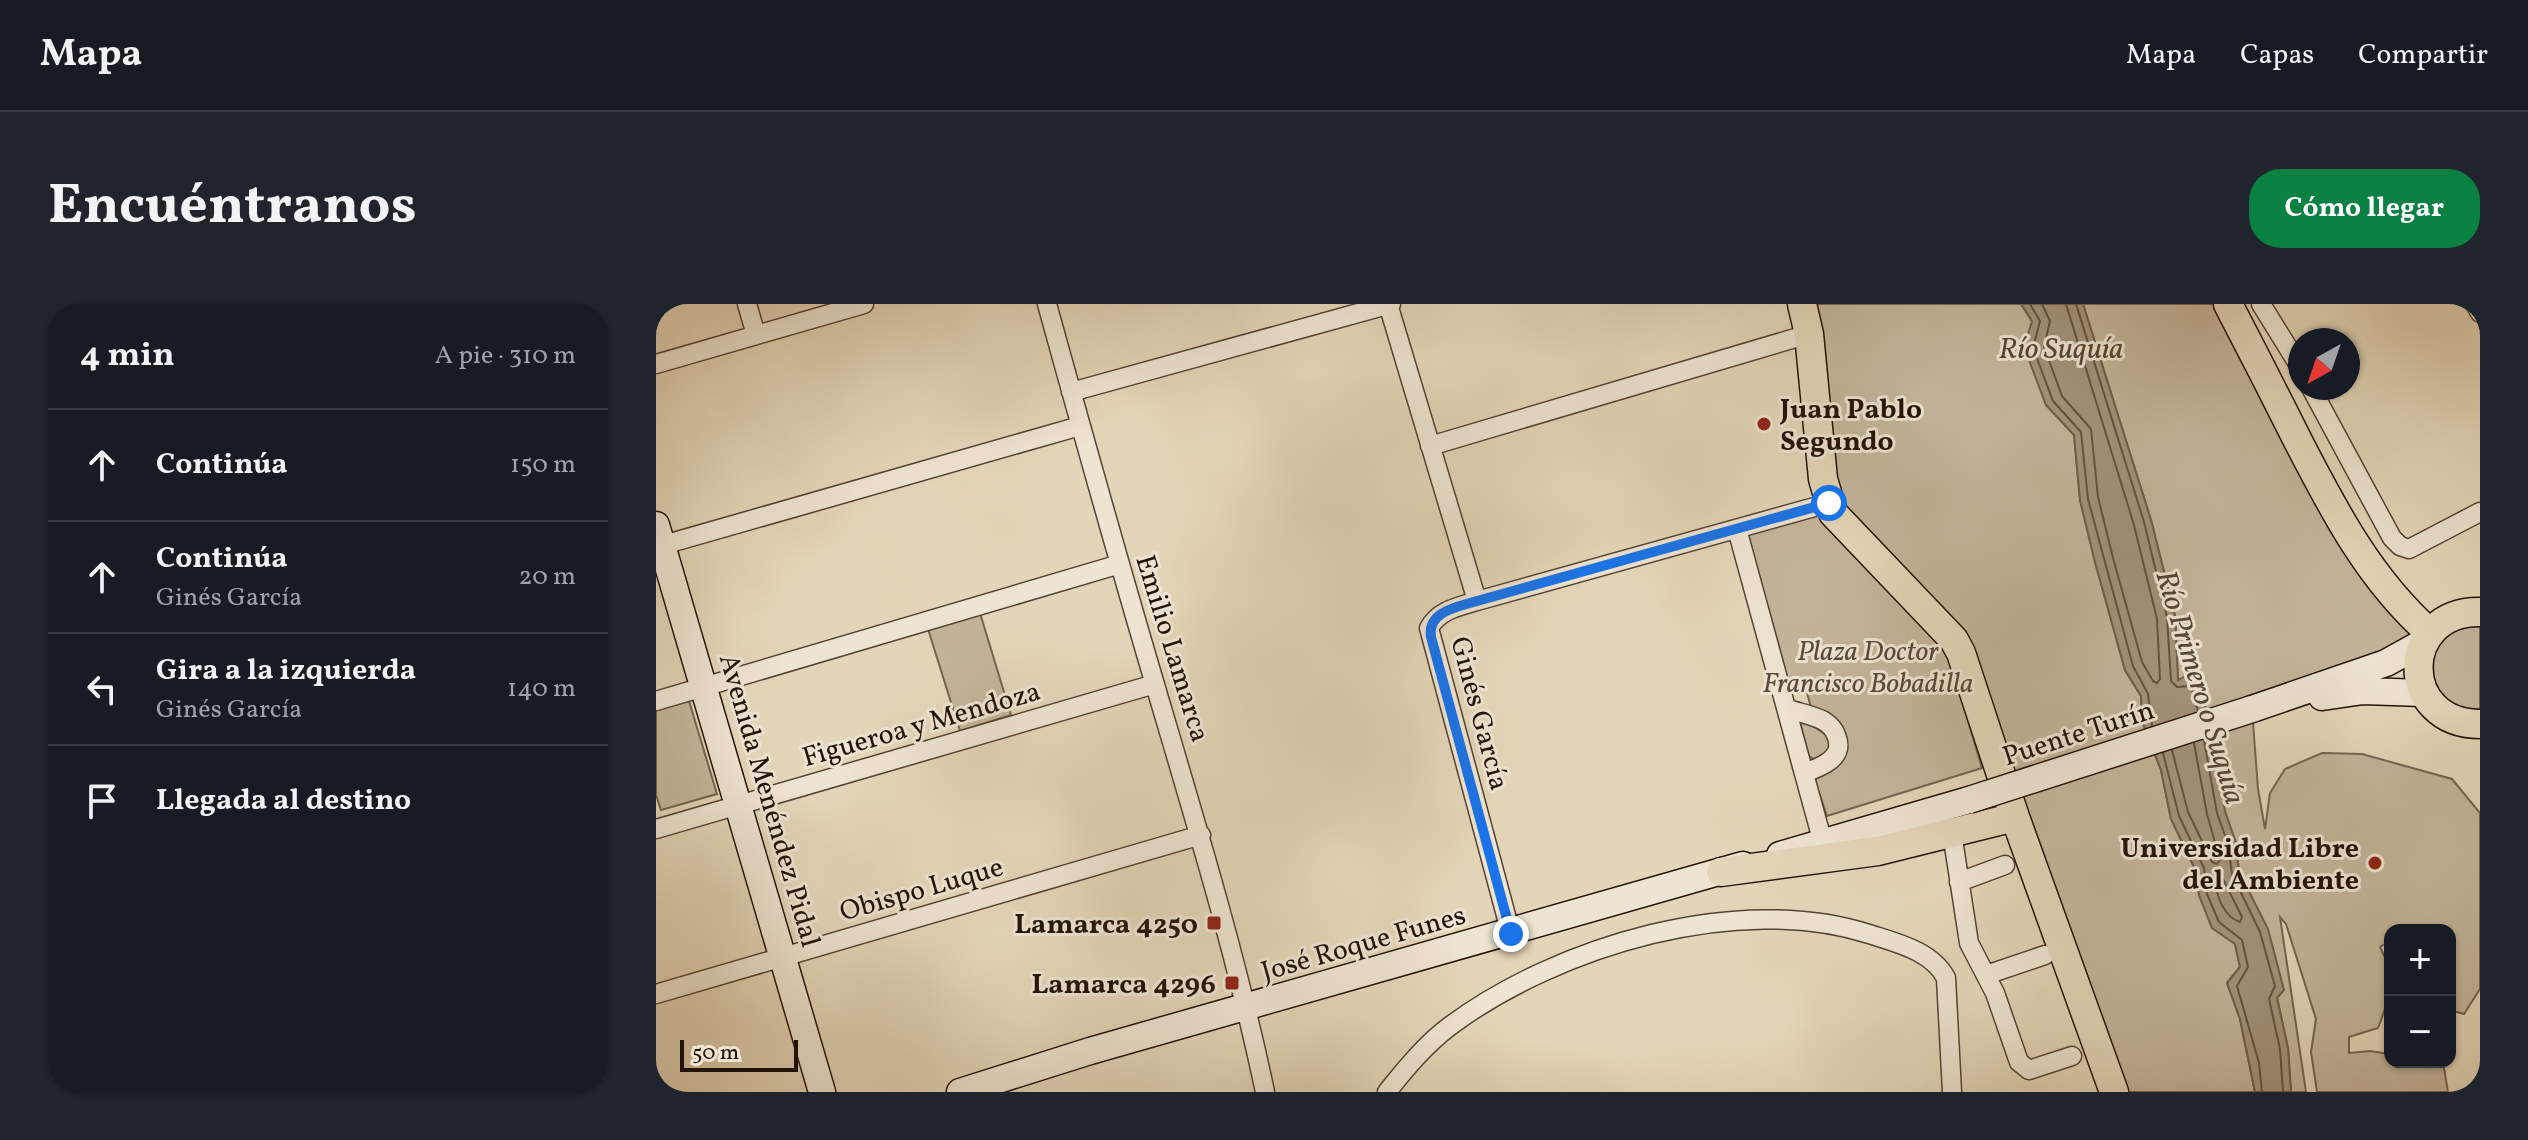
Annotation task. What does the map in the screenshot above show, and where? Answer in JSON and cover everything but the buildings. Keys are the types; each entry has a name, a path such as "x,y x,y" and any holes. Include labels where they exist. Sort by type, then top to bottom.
{"main road":[{"path":"1802,304 1809,334 1823,479 1829,503 1833,513 1954,640 2114,1092"},
{"path":"2228,304 2319,482 2366,564 2427,638"},
{"name":"Avenida Menéndez Pidal","path":"658,539 705,686 822,1092"},
{"path":"2480,612 2452,616 2427,638 2420,652 2418,672 2423,693 2441,714 2467,724 2480,724"},
{"name":"Puente Turín","path":"1969,800 2386,663 2427,638"},
{"name":"Puente Turín","path":"2252,709 2363,691 2423,693"},
{"name":"José Roque Funes","path":"960,1092 1090,1051 1511,934 1969,800"},
{"path":"1721,872 1878,851 2015,817"}],"street":[{"path":"747,304 756,335"},
{"path":"656,364 864,304"},
{"name":"Emilio Lamarca","path":"1047,304 1201,835 1247,1008 1265,1092"},
{"path":"1071,392 1389,304"},
{"name":"Ginés García","path":"1389,304 1477,601 1438,615 1429,628 1511,934"},
{"path":"2261,304 2288,348"},
{"path":"2475,304 2480,313"},
{"path":"1430,446 1809,334"},
{"path":"2317,400 2392,538 2400,546 2409,549 2480,512"},
{"path":"658,539 1080,426"},
{"path":"1477,601 1829,503"},
{"path":"1737,529 1823,843"},
{"path":"656,701 1120,564"},
{"name":"Figueroa y Mendoza","path":"656,829 1155,684"},
{"path":"1788,709 1826,722 1833,728 1839,743 1838,750 1828,762 1804,773"},
{"path":"1952,833 1969,943 1995,993 2019,1062 2029,1070 2072,1056"},
{"name":"Obispo Luque","path":"656,994 1201,835"},
{"path":"1959,882 2005,865"},
{"path":"1387,1092 1417,1056 1447,1028 1495,995 1525,980 1579,957 1665,932 1776,919 1859,931 1930,958 1941,968 1946,978 1952,1092"},
{"path":"1986,975 2045,955"}],"green space":[{"path":"1802,304 2021,304 2032,321 2046,405 2074,435 2080,500 2095,562 2125,670 2141,696 2142,721 2161,770 2171,819 2196,871 2199,895 2212,927 2235,943 2240,967 2227,983 2240,1019 2255,1092 2114,1092 1961,653 1833,513"},
{"path":"2083,304 2228,304 2319,482 2430,633 2252,709 2258,789 2265,829 2270,793 2285,769 2322,753 2362,754 2452,779 2480,813 2480,989 2464,1014 2456,1012 2456,924 2384,924 2384,945 2380,947 2384,956 2384,1012 2378,1028 2349,1037 2349,1053 2384,1053 2384,1068 2444,1068 2448,1092 2317,1092 2311,1052 2316,1019 2286,924 2280,917 2306,1092 2291,1092 2288,1048 2277,998 2268,930 2239,872 2236,843 2178,681 2175,616 2151,520"},
{"name":"Plaza Doctor Francisco Bobadilla","path":"1815,514 1827,522 1948,653 1982,768 1827,816 1813,775 1842,756 1812,711 1807,693 1788,687 1748,534"},
{"path":"980,613 1011,715 960,731 928,629"},
{"path":"2480,626 2480,709 2465,709 2443,697 2432,675 2432,662 2436,649 2455,629"},
{"path":"689,701 717,794 661,810 656,795 656,710"},
{"path":"1800,723 1808,723 1828,736 1831,750 1817,761 1809,756"}],"water":[{"name":"Río Suquía","path":"2021,304 2083,304 2151,520 2175,616 2178,680 2195,672 2203,694 2225,811 2236,843 2239,872 2268,929 2284,990 2277,998 2288,1048 2291,1092 2255,1092 2240,1019 2227,983 2240,967 2235,944 2212,928 2199,895 2196,871 2171,819 2161,770 2142,721 2141,696 2125,670 2095,562 2080,500 2074,435 2046,405 2024,347 2032,321"}],"place":[{"name":"Juan Pablo Segundo","path":"1764,424"},
{"name":"Universidad Libre del Ambiente","path":"2375,863"},
{"name":"Lamarca 4250","path":"1214,923"},
{"name":"Lamarca 4296","path":"1232,983"}],"route":[{"path":"1511,934 1431,637 1429,628 1438,615 1477,601 1829,503"}],"water label":[{"name":"Río Primero o Suquía","path":"2201,687"}]}
